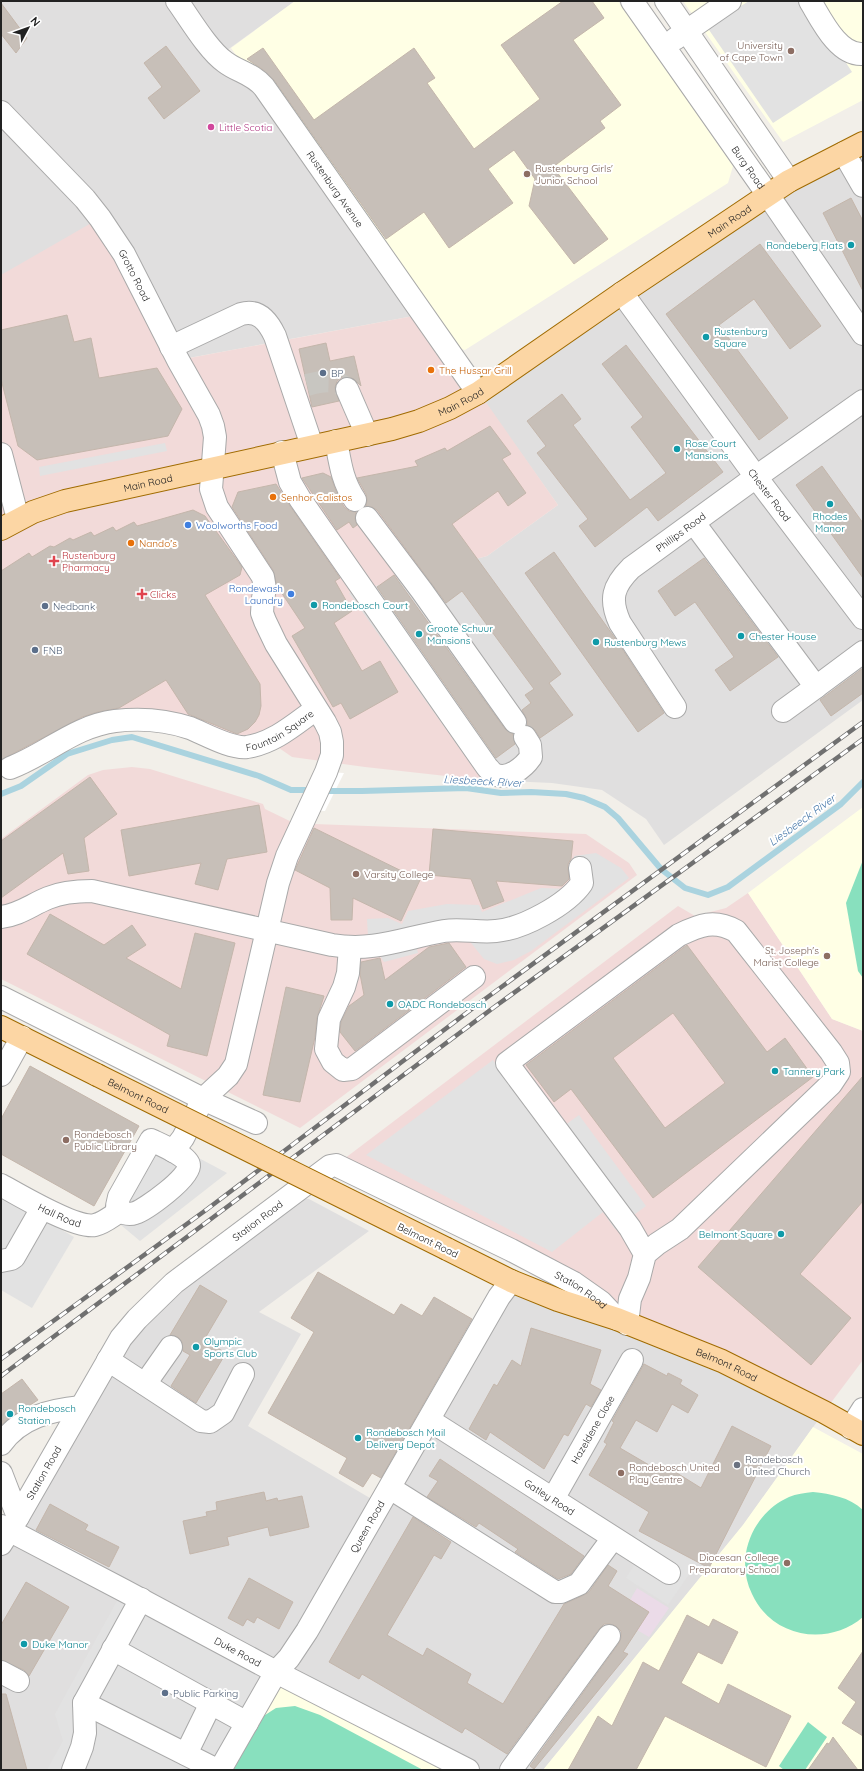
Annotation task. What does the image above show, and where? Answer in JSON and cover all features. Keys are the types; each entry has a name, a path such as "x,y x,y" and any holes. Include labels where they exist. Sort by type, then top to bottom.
{"main road":[{"name":"Main Road","path":"9,524 65,501 367,434 419,421 450,408 478,393 622,293 768,195 789,182 863,143"},
{"name":"Belmont Road","path":"1,1027 511,1281 722,1361 824,1412 857,1431"}],"street":[{"name":"Rustenburg Avenue","path":"177,1 219,56 231,66 254,78 264,87 478,393"},
{"name":"Burg Road","path":"632,1 768,195 859,320"},
{"path":"666,1 789,182"},
{"path":"664,47 687,30 708,7 730,1"},
{"path":"810,1 838,43 853,53 863,54"},
{"name":"Grotto Road","path":"1,112 85,199 100,218 124,254 171,347 209,415 215,437 213,468"},
{"path":"844,153 863,186"},
{"name":"Chester Road","path":"622,293 756,476 863,618"},
{"path":"171,347 241,314 247,312 258,315 269,324 301,389 312,446"},
{"path":"347,389 367,434"},
{"name":"Phillips Road","path":"675,707 620,623 614,610 613,597 621,579 631,568 756,476 863,401"},
{"path":"336,441 345,483 355,500"},
{"path":"282,452 293,490 487,767 494,774 504,776 511,774 527,763 531,757 532,752 530,745 422,591 367,518"},
{"path":"1,454 9,524"},
{"name":"Fountain Square","path":"10,768 25,762 66,737 89,726 115,721 167,721 228,744 245,747 276,737 316,709 276,644 265,621 262,613 262,598 265,589 263,577 216,505 211,489 213,468"},
{"path":"694,523 816,687"},
{"path":"783,711 863,652"},
{"path":"173,1151 183,1138 203,1099 228,1076 236,1064 278,883 286,856 326,772 332,755 330,732 316,709"},
{"path":"1,917 12,916 23,912 46,899 61,894 78,891 92,891 350,947 383,945 446,930 494,932 517,927 554,908 577,890 582,884 580,868"},
{"path":"622,1322 639,1278 645,1254 680,1229 831,1084 839,1072 838,1063 831,1052 736,931 726,926 713,924 699,926 679,935 507,1063 630,1228 645,1254"},
{"path":"350,947 348,973 344,987 329,1019 326,1049 333,1062 343,1070 352,1069 474,976"},
{"path":"1,997 203,1099 256,1124"},
{"path":"1,1075 22,1037"},
{"path":"151,1140 173,1151 188,1162 188,1171 180,1180 146,1208 135,1213 126,1214 120,1211 117,1206 122,1190 151,1140"},
{"name":"Station Road","path":"7,1529 121,1338 137,1319 174,1283 328,1167 334,1165 512,1250 574,1283 601,1302 622,1322"},
{"name":"Hall Road","path":"1,1185 42,1208 84,1225 95,1226 120,1211"},
{"path":"1,1261 14,1257 42,1208"},
{"name":"Queen Road","path":"219,1770 276,1672 289,1658 307,1631 499,1297 511,1281"},
{"path":"146,1384 171,1347"},
{"name":"Hazeldene Close","path":"553,1499 632,1360"},
{"path":"106,1363 146,1384 201,1421 210,1422 223,1413 243,1374"},
{"path":"1,1444 16,1429 35,1416 50,1411 81,1407"},
{"path":"857,1431 863,1409"},
{"name":"Gatley Road","path":"429,1420 669,1573"},
{"path":"1,1473 7,1529"},
{"path":"390,1488 556,1592 561,1592 579,1584 613,1538"},
{"name":"Duke Road","path":"7,1529 276,1672 468,1770"},
{"path":"80,1767 85,1733 84,1703 141,1599"},
{"path":"511,1770 609,1636"},
{"path":"113,1649 247,1723"},
{"path":"84,1703 219,1770"},
{"path":"186,1754 211,1703"}],"shaded area":[{"path":"1,1 295,1 219,56 241,70 424,314 178,360 1,275"},
{"name":"Rustenburg Girls' Junior School","path":"295,1 618,1 733,166 728,183 465,350 447,345 231,48"},
{"name":"University of Cape Town","path":"683,1 863,1 863,100 783,142"},
{"name":"University of Cape Town","path":"749,1 806,1 852,72 773,123 707,27"},
{"path":"863,143 863,700 664,845 646,819 602,790 552,783 482,780 348,593 487,556 558,505 478,393"},
{"path":"100,218 179,360 424,314 558,505 487,556 349,593 482,780 292,757 269,741 141,720 1,771 1,275"},
{"path":"165,443 167,451 40,476 39,467"},
{"path":"132,767 150,769 263,804 265,809 300,826 314,824 586,834 629,863 637,875 300,1128 1,979 1,839 88,775 103,770"},
{"name":"St. Joseph's Marist College","path":"863,807 863,1031 832,1019 748,893"},
{"path":"596,853 621,868 629,878 531,951 514,960 497,964 484,959 467,938 416,946 418,953 384,962 368,937 367,919 388,918 402,924 408,911 447,904 479,905 482,912 541,888 572,889 574,856"},
{"path":"748,893 832,1019 863,1031 863,1360 824,1412 601,1302 336,1165 678,906 695,916 726,908"},
{"path":"493,1060 550,1136 579,1115 646,1206 615,1229 603,1212 552,1252 366,1155"},
{"path":"144,1129 227,1173 140,1241 103,1210"},
{"path":"1,1195 74,1237 32,1308 1,1290"},
{"path":"289,1196 309,1199 369,1231 259,1312 301,1334 248,1426 380,1504 511,1281 824,1412 743,1525 543,1770 468,1770 276,1673 220,1770 1,1770 1,1526 121,1338"},
{"name":"Diocesan College Preparatory School","path":"813,1427 863,1454 863,1769 543,1770 743,1525"},
{"path":"639,1531 697,1563 668,1605 626,1578 634,1565 669,1585 680,1571 632,1541"},
{"path":"637,1588 669,1608 649,1637 637,1630 649,1612 630,1600"},
{"name":"Public Parking","path":"123,1590 276,1672 220,1770 47,1770 63,1741 55,1714"},
{"path":"287,1687 449,1770 225,1770 277,1688"}],"green space":[{"path":"863,860 863,978 858,971 846,903"},
{"path":"813,1492 833,1495 846,1499 863,1510 863,1617 849,1626 834,1632 818,1635 787,1629 773,1620 761,1609 752,1594 747,1580 745,1565 746,1551 750,1538 757,1525 766,1514 776,1504 789,1497"},
{"path":"295,1706 320,1715 423,1770 233,1770 262,1717 276,1708"},
{"path":"808,1722 827,1737 805,1770 784,1770 779,1766"}],"pier":[{"path":"314,771 344,773 325,811 296,810"}],"building":[{"path":"563,1 592,1 604,18 573,40 621,105 600,121 605,128 553,167 608,239 574,264 529,206 535,179 514,150 488,169 513,203 449,248 424,212 386,239 274,80 262,69 247,59 263,48 314,120 414,48 435,78 427,83 474,149 540,99 501,45"},
{"path":"1,3 27,38 16,53 1,34"},
{"path":"166,46 200,91 164,119 148,98 162,87 144,63"},
{"name":"Rondeberg Flats","path":"851,198 863,221 863,291 823,213"},
{"name":"Rustenburg Square","path":"760,244 821,326 790,349 754,299 719,325 788,418 759,440 666,314"},
{"path":"67,315 74,342 91,338 99,378 157,368 182,409 168,436 37,460 18,446 1,379 1,330"},
{"path":"326,343 330,361 354,356 361,386 354,379 342,377 337,381 335,387 339,401 312,407 299,349"},
{"path":"626,345 723,472 658,521 647,507 595,547 579,526 588,519 537,453 546,446 527,421 562,394 581,419 573,425 630,500 666,473 631,427 643,417 602,364"},
{"path":"490,426 511,454 502,459 526,493 508,506 498,491 452,524 561,674 549,683 573,715 540,738 535,730 527,725 527,720 522,710 531,703 525,695 534,689 462,591 446,603 377,510 366,506 366,494 357,478 418,466 415,461 445,448 447,451"},
{"name":"Rhodes Manor","path":"822,466 863,523 863,578 796,485"},
{"path":"323,473 331,477 344,507 349,511 356,512 355,519 357,525 353,528 349,522 337,530 302,478"},
{"name":"Rondebosch Court","path":"276,484 340,578 335,581 352,611 334,623 362,671 380,661 398,692 350,719 341,703 333,707 292,636 305,628 277,586 273,570 232,507 238,492"},
{"path":"193,510 205,516 242,567 240,575 205,595 260,684 261,706 259,715 255,722 248,729 237,734 188,714 166,680 119,708 82,717 1,760 1,571 29,553 32,557 50,546 54,547 70,538 73,540 91,532 94,536 113,527 116,531 134,522 137,526"},
{"name":"Rustenburg Mews","path":"554,552 617,641 664,713 638,732 525,573"},
{"name":"Chester House","path":"704,558 778,657 730,691 715,670 734,657 695,602 675,616 658,591"},
{"path":"394,575 505,729 513,734 515,744 496,758 377,587"},
{"path":"863,668 863,693 831,716 820,700"},
{"path":"90,777 117,814 84,838 89,871 68,874 63,853 1,898 1,841"},
{"path":"259,805 267,852 227,859 218,890 195,884 201,863 129,876 121,830"},
{"name":"Varsity College","path":"314,828 420,880 401,921 353,898 352,920 331,920 330,888 295,870"},
{"path":"433,829 573,841 571,859 568,864 569,879 562,886 496,881 504,901 483,909 471,879 429,875"},
{"path":"50,914 104,945 132,925 146,945 126,958 181,989 195,933 235,943 207,1056 167,1046 170,1035 27,954"},
{"name":"OADC Rondebosch","path":"449,943 466,967 355,1051 340,1032 341,1022 349,1006 364,995 360,974 361,962 380,958 385,980 429,947"},
{"name":"Tannery Park","path":"687,945 767,1052 785,1038 813,1077 653,1198 571,1089 554,1102 526,1065","holes":["673,1013 725,1083 665,1128 613,1058"]},
{"path":"286,987 324,996 317,1018 315,1037 300,1102 263,1095"},
{"name":"Rondebosch Public Library","path":"30,1066 139,1126 94,1206 1,1154 1,1119"},
{"name":"Belmont Square","path":"863,1076 863,1201 800,1274 851,1318 811,1365 698,1267"},
{"path":"318,1272 394,1315 401,1304 422,1316 434,1297 472,1319 381,1478 372,1473 363,1487 339,1473 347,1458 268,1413 314,1332 291,1318"},
{"name":"Olympic Sports Club","path":"200,1285 227,1301 204,1340 226,1353 196,1403 171,1386 190,1355 183,1351 182,1342 178,1337 170,1335"},
{"path":"531,1328 601,1350 590,1384 601,1390 591,1407 586,1404 568,1436 564,1434 544,1469 490,1432 486,1440 469,1429 494,1384 497,1386 512,1360 521,1366"},
{"path":"644,1364 667,1376 668,1373 682,1380 680,1384 698,1395 688,1413 672,1404 657,1432 636,1420 620,1448 661,1472 664,1465 701,1488 732,1426 771,1446 709,1568 639,1531 649,1512 589,1475 607,1444 604,1442 614,1422 612,1421"},
{"name":"Rondebosch Station","path":"22,1379 38,1400 1,1425 1,1394"},
{"path":"440,1459 584,1556 571,1574 558,1579 515,1552 518,1549 479,1523 476,1527 427,1497 438,1481 429,1476"},
{"path":"264,1492 266,1501 277,1498 278,1501 302,1496 309,1527 270,1536 268,1527 227,1537 229,1545 190,1554 183,1521 207,1516 206,1512 217,1510 216,1502"},
{"path":"50,1504 88,1525 85,1530 119,1547 109,1567 36,1530"},
{"path":"413,1517 451,1542 441,1559 434,1555 387,1635 423,1656 427,1648 471,1674 467,1683 503,1704 564,1604 589,1592 608,1565 617,1571 608,1586 649,1612 623,1652 628,1654 534,1769 530,1766 619,1643 621,1631 616,1626 604,1624 599,1629 507,1754 465,1728 462,1733 362,1674 359,1679 329,1662"},
{"path":"249,1578 293,1602 279,1629 257,1617 254,1623 247,1619 243,1626 228,1618"},
{"name":"Duke Manor","path":"26,1582 69,1607 29,1676 24,1670 1,1660 1,1625"},
{"path":"687,1615 709,1627 713,1619 738,1632 722,1664 698,1652 681,1683 719,1704 728,1684 791,1716 766,1767 665,1716 636,1770 568,1770 598,1716 612,1726 643,1662 659,1671"},
{"path":"863,1651 863,1736 842,1723 856,1702 838,1688"},
{"path":"1,1694 6,1694 27,1770 1,1770"},
{"path":"833,1737 858,1770 808,1770 827,1743 829,1744"}],"waterway":[{"name":"Liesbeeck River","path":"1,794 21,786 67,754 112,740 132,737 259,776 291,790 313,790"},
{"name":"Liesbeeck River","path":"322,791 466,788 501,793 531,792 566,794 584,798 605,807 618,818 661,869 685,888 708,895 728,887 841,804 863,782"}],"tunnel":[{"path":"307,385 328,381 338,383 347,389"}],"railway":[{"path":"1,1359 206,1210 485,999 863,722"},
{"path":"1,1376 493,1008 863,739"}],"place":[{"name":"University of Cape Town","path":"791,51"},
{"name":"Little Scotia","path":"211,127"},
{"name":"Rustenburg Girls' Junior School","path":"527,174"},
{"name":"Rondeberg Flats","path":"851,245"},
{"name":"Rustenburg Square","path":"706,337"},
{"name":"The Hussar Grill","path":"431,370"},
{"name":"BP","path":"323,373"},
{"name":"Rose Court Mansions","path":"677,449"},
{"name":"Senhor Calistos","path":"273,497"},
{"name":"Rhodes Manor","path":"830,504"},
{"name":"Woolworths Food","path":"188,525"},
{"name":"Nando's","path":"131,543"},
{"name":"Rustenburg Pharmacy","path":"54,561"},
{"name":"Clicks","path":"142,594"},
{"name":"Rondewash Laundry","path":"291,594"},
{"name":"Rondebosch Court","path":"314,605"},
{"name":"Nedbank","path":"45,606"},
{"name":"Groote Schuur Mansions","path":"419,634"},
{"name":"Chester House","path":"741,636"},
{"name":"Rustenburg Mews","path":"596,642"},
{"name":"FNB","path":"35,650"},
{"name":"Varsity College","path":"356,874"},
{"name":"St. Joseph's Marist College","path":"827,956"},
{"name":"OADC Rondebosch","path":"390,1004"},
{"name":"Tannery Park","path":"775,1071"},
{"name":"Rondebosch Public Library","path":"66,1140"},
{"name":"Belmont Square","path":"781,1234"},
{"name":"Olympic Sports Club","path":"196,1347"},
{"name":"Rondebosch Station","path":"10,1414"},
{"name":"Rondebosch Mail Delivery Depot","path":"358,1438"},
{"name":"Rondebosch United Church","path":"737,1465"},
{"name":"Rondebosch United Play Centre","path":"621,1473"},
{"name":"Diocesan College Preparatory School","path":"787,1563"},
{"name":"Duke Manor","path":"24,1644"},
{"name":"Public Parking","path":"165,1693"}]}
